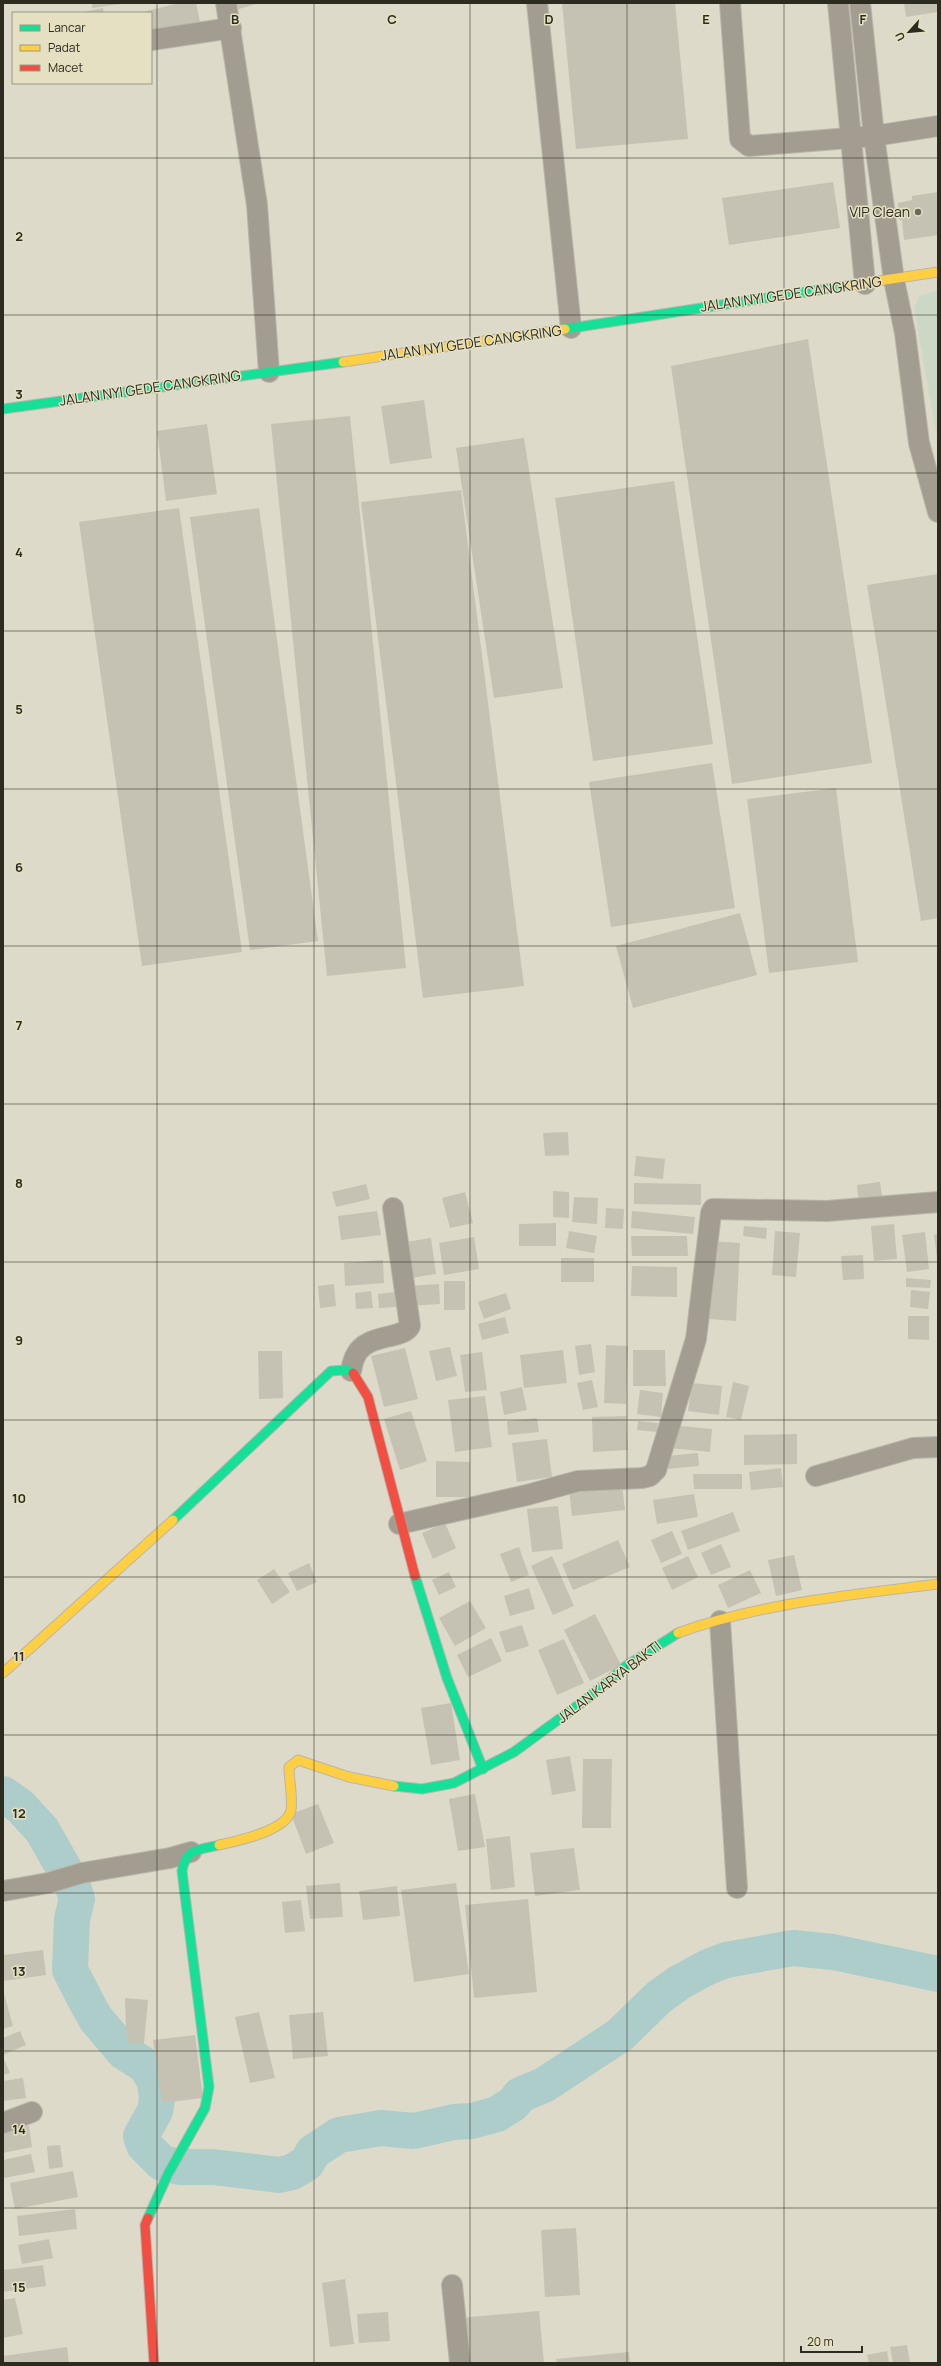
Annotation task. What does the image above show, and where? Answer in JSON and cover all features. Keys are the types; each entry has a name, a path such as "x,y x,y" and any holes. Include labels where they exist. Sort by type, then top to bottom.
{"street":[{"path":"226,3 257,205 269,372"},
{"path":"537,3 570,328"},
{"path":"730,3 740,139 749,146 874,136 938,126"},
{"path":"838,3 865,284"},
{"path":"860,3 874,136 894,280 905,334 919,443 938,512"},
{"path":"152,40 231,28"},
{"path":"857,206 883,204"},
{"name":"JALAN NYI GEDE CANGKRING","path":"3,409 570,328 894,280 938,272"},
{"path":"399,1524 527,1495 578,1481 642,1478 650,1476 656,1470 696,1340 711,1213 713,1209 827,1211 938,1202"},
{"path":"351,1371 356,1354 366,1344 382,1337 404,1333 410,1326 393,1208"},
{"path":"3,1673 172,1521 331,1371 345,1368 351,1371 368,1398 399,1524 432,1633 464,1727 483,1769"},
{"path":"816,1476 905,1450 938,1447"},
{"name":"JALAN KARYA BAKTI","path":"191,1852 242,1839 282,1824 289,1816 291,1809 289,1767 298,1760 303,1760 349,1777 396,1786 422,1788 454,1783 483,1769 521,1747 584,1701 626,1666 672,1636 698,1626 806,1601 938,1584"},
{"path":"720,1621 737,1888"},
{"path":"3,1891 48,1883 82,1873 136,1865 191,1852"},
{"path":"154,2363 144,2236 149,2214 168,2174 204,2108 209,2087 182,1871 184,1859 191,1852"},
{"path":"3,2123 32,2112"},
{"path":"452,2285 460,2363"}],"green space":[{"path":"938,290 938,443 914,308 919,296"}],"building":[{"path":"92,3 121,3 121,4 92,8"},
{"path":"179,3 196,3 200,22 152,32 152,12 143,12"},
{"path":"230,3 259,3 232,11"},
{"path":"562,3 675,3 688,139 576,149"},
{"path":"904,3 938,3 938,12 906,17"},
{"path":"103,8 104,12 83,12"},
{"path":"833,182 840,228 729,245 722,198"},
{"name":"VIP Clean","path":"938,192 938,235 904,240 902,220 899,220 898,203 912,200 912,196"},
{"path":"808,339 872,763 732,784 671,366"},
{"path":"424,400 432,458 390,464 381,406"},
{"path":"350,416 406,968 327,976 271,424"},
{"path":"207,424 217,494 166,501 157,431"},
{"path":"524,438 563,688 494,698 456,448"},
{"path":"674,481 713,744 593,761 555,498"},
{"path":"461,490 524,986 423,998 361,502"},
{"path":"179,508 242,952 142,966 79,522"},
{"path":"259,508 318,941 250,950 190,517"},
{"path":"938,574 938,918 921,921 867,585"},
{"path":"712,763 735,908 611,927 589,782"},
{"path":"836,788 858,962 769,973 747,799"},
{"path":"740,913 757,975 633,1008 616,946"},
{"path":"568,1132 569,1155 545,1156 543,1133"},
{"path":"636,1156 665,1159 663,1179 634,1176"},
{"path":"880,1182 883,1204 859,1207 857,1185"},
{"path":"634,1183 701,1184 701,1205 634,1204"},
{"path":"366,1184 370,1199 336,1207 332,1192"},
{"path":"553,1191 569,1192 569,1218 553,1217"},
{"path":"465,1192 473,1223 450,1228 442,1198"},
{"path":"574,1197 598,1198 597,1224 572,1222"},
{"path":"606,1208 624,1209 623,1229 605,1228"},
{"path":"377,1211 381,1235 341,1240 338,1216"},
{"path":"632,1211 695,1217 693,1234 631,1228"},
{"path":"556,1223 556,1246 519,1246 519,1224"},
{"path":"894,1224 897,1259 874,1261 871,1226"},
{"path":"744,1226 767,1228 766,1239 743,1236"},
{"path":"569,1231 597,1236 594,1253 566,1248"},
{"path":"775,1231 800,1233 796,1277 772,1275"},
{"path":"925,1232 929,1269 907,1272 902,1235"},
{"path":"938,1234 938,1258 937,1258 934,1235"},
{"path":"631,1236 687,1236 688,1256 632,1256"},
{"path":"474,1237 479,1269 444,1275 439,1243"},
{"path":"431,1238 436,1274 411,1278 406,1242"},
{"path":"712,1241 740,1243 736,1321 709,1319"},
{"path":"863,1255 864,1279 843,1280 841,1256"},
{"path":"561,1258 594,1258 594,1282 561,1282"},
{"path":"383,1260 384,1283 345,1286 344,1263"},
{"path":"632,1266 677,1267 677,1297 631,1296"},
{"path":"906,1278 931,1280 930,1288 906,1287"},
{"path":"444,1281 465,1281 465,1310 444,1310"},
{"path":"334,1284 336,1306 320,1308 318,1286"},
{"path":"439,1284 440,1304 408,1306 407,1286"},
{"path":"911,1290 930,1292 928,1309 910,1307"},
{"path":"371,1291 373,1308 356,1309 355,1293"},
{"path":"395,1292 396,1307 379,1308 378,1294"},
{"path":"506,1293 511,1309 484,1319 478,1302"},
{"path":"908,1316 929,1316 929,1340 908,1339"},
{"path":"505,1317 509,1333 482,1340 478,1324"},
{"path":"591,1344 595,1372 579,1375 575,1346"},
{"path":"606,1345 628,1346 626,1404 604,1403"},
{"path":"450,1347 457,1376 436,1381 429,1351"},
{"path":"405,1348 418,1399 384,1407 371,1356"},
{"path":"563,1350 567,1383 524,1388 520,1355"},
{"path":"633,1350 665,1350 666,1386 633,1386"},
{"path":"258,1351 282,1351 283,1398 259,1399"},
{"path":"482,1352 487,1390 465,1392 460,1355"},
{"path":"592,1380 598,1407 583,1410 577,1383"},
{"path":"733,1382 749,1386 741,1420 726,1417"},
{"path":"692,1383 722,1386 719,1415 688,1411"},
{"path":"522,1387 527,1410 504,1415 500,1392"},
{"path":"640,1390 663,1393 661,1417 637,1414"},
{"path":"485,1396 492,1447 455,1452 448,1400"},
{"path":"411,1411 427,1461 400,1470 384,1419"},
{"path":"626,1416 628,1450 593,1452 592,1417"},
{"path":"537,1418 539,1432 508,1435 507,1421"},
{"path":"638,1421 658,1423 657,1432 637,1430"},
{"path":"671,1425 712,1429 710,1452 669,1448"},
{"path":"797,1434 797,1464 744,1465 744,1435"},
{"path":"547,1439 552,1477 517,1482 512,1443"},
{"path":"698,1453 699,1466 667,1469 666,1456"},
{"path":"436,1461 470,1462 470,1497 436,1497"},
{"path":"781,1468 783,1487 751,1490 749,1472"},
{"path":"693,1474 742,1474 742,1489 694,1489"},
{"path":"622,1484 625,1510 572,1516 569,1490"},
{"path":"694,1494 698,1517 657,1524 653,1500"},
{"path":"558,1506 563,1549 532,1552 527,1509"},
{"path":"733,1512 740,1531 688,1550 681,1531"},
{"path":"445,1523 456,1548 433,1559 422,1533"},
{"path":"672,1531 682,1554 661,1563 651,1540"},
{"path":"618,1540 630,1567 573,1590 562,1564"},
{"path":"721,1544 731,1567 711,1575 701,1553"},
{"path":"519,1547 529,1575 511,1582 500,1554"},
{"path":"794,1555 802,1590 776,1596 768,1560"},
{"path":"552,1556 574,1606 553,1615 531,1566"},
{"path":"688,1556 698,1577 672,1590 662,1568"},
{"path":"309,1563 317,1582 297,1591 288,1573"},
{"path":"274,1569 290,1592 272,1604 257,1580"},
{"path":"750,1570 761,1593 728,1608 718,1585"},
{"path":"449,1572 456,1587 439,1595 432,1580"},
{"path":"529,1588 535,1609 510,1616 504,1596"},
{"path":"470,1601 486,1628 455,1646 439,1618"},
{"path":"595,1614 621,1665 590,1681 564,1630"},
{"path":"522,1625 529,1646 506,1653 499,1632"},
{"path":"491,1638 502,1661 468,1677 457,1655"},
{"path":"564,1639 584,1683 557,1695 538,1650"},
{"path":"451,1703 460,1760 431,1765 421,1708"},
{"path":"570,1756 576,1791 552,1795 546,1760"},
{"path":"583,1759 612,1759 611,1828 582,1828"},
{"path":"475,1794 485,1847 458,1851 449,1799"},
{"path":"318,1804 334,1843 306,1854 291,1814"},
{"path":"510,1836 515,1887 491,1890 486,1839"},
{"path":"574,1848 580,1890 535,1896 530,1853"},
{"path":"340,1883 343,1917 310,1919 306,1886"},
{"path":"456,1883 469,1974 414,1982 401,1890"},
{"path":"397,1886 400,1916 363,1920 359,1891"},
{"path":"528,1899 537,1992 474,1998 465,1905"},
{"path":"301,1900 305,1931 285,1933 282,1902"},
{"path":"43,1950 46,1975 3,1981 3,1955"},
{"path":"3,1990 13,2026 3,2029"},
{"path":"125,1998 148,2000 144,2043 128,2044"},
{"path":"259,2012 275,2078 250,2083 235,2017"},
{"path":"323,2012 328,2056 293,2059 289,2015"},
{"path":"20,2031 26,2045 3,2055 3,2038"},
{"path":"195,2035 203,2098 162,2103 153,2040"},
{"path":"3,2057 10,2073 3,2075"},
{"path":"23,2078 26,2098 3,2101 3,2081"},
{"path":"29,2126 32,2147 3,2153 3,2130"},
{"path":"60,2145 63,2167 49,2169 47,2146"},
{"path":"31,2154 35,2172 4,2178 3,2160"},
{"path":"73,2171 78,2197 15,2209 10,2183"},
{"path":"75,2209 77,2229 19,2236 17,2216"},
{"path":"576,2228 580,2295 545,2297 541,2230"},
{"path":"49,2239 53,2258 22,2264 18,2245"},
{"path":"43,2265 46,2286 3,2292 3,2270"},
{"path":"345,2279 354,2344 330,2347 322,2283"},
{"path":"15,2298 23,2334 3,2338 3,2300"},
{"path":"539,2311 544,2363 463,2363 459,2318"},
{"path":"388,2312 390,2341 359,2343 357,2314"},
{"path":"907,2345 910,2363 893,2363 890,2347"},
{"path":"67,2347 69,2363 3,2363 3,2356"},
{"path":"887,2351 889,2363 869,2363 867,2355"},
{"path":"629,2352 630,2363 557,2363 556,2359"}],"waterway":[{"path":"3,1794 20,1806 42,1830 71,1881 77,1899 72,1919 70,1970 96,2019 124,2052 146,2066 155,2082 157,2099 155,2111 141,2136 144,2145 162,2163 180,2167 213,2167 279,2175 292,2172 307,2163 313,2152 339,2135 381,2128 414,2131 454,2122 472,2121 497,2114 513,2104 520,2095 544,2085 620,2035 659,1997 680,1982 708,1967 726,1960 793,1948 833,1952 938,1974"}],"traffic: fast":[{"path":"565,329 851,285"},
{"path":"3,409 343,362"},
{"path":"173,1520 331,1371 346,1370 353,1373"},
{"path":"415,1576 447,1678 483,1769"},
{"path":"394,1786 422,1789 454,1783 514,1752 584,1701 626,1666 678,1633"},
{"path":"148,2218 168,2174 205,2108 209,2087 182,1871 184,1863 194,1851 219,1845"}],"traffic: slow":[{"path":"851,285 938,272"},
{"path":"343,362 565,329"},
{"path":"3,1673 173,1520"},
{"path":"678,1633 741,1614 774,1607 839,1596 938,1584"},
{"path":"219,1845 249,1838 281,1824 291,1810 289,1767 298,1760 349,1777 394,1786"}],"traffic: jam":[{"path":"353,1373 368,1397 415,1576"},
{"path":"148,2218 145,2225 154,2363"}],"place":[{"name":"VIP Clean","path":"918,212"}]}
